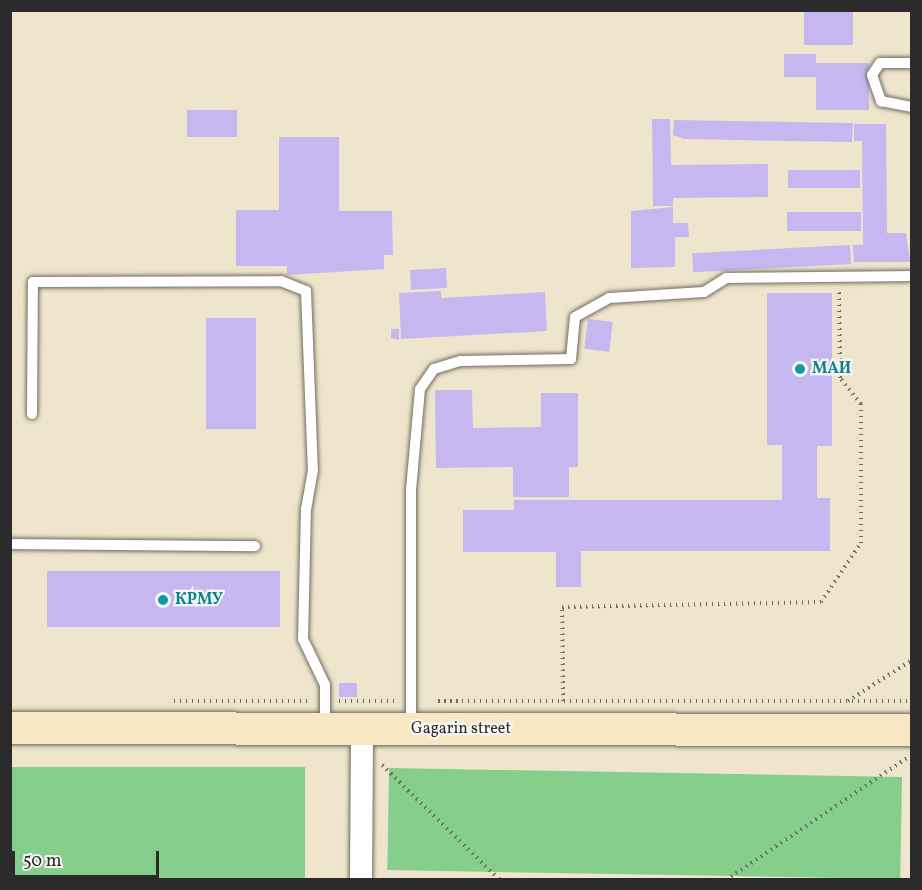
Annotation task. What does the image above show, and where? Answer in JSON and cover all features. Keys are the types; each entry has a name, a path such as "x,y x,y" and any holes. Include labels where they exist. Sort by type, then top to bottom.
{"main road":[{"name":"Gagarin street","path":"10,728 325,715 362,730 411,715 912,730"}],"street":[{"path":"361,879 362,730"}],"lane":[{"path":"912,63 880,63 872,86 881,102 912,106"},
{"path":"411,715 411,490 420,389 434,369 461,361 571,359 575,317 609,298 704,292 726,278 912,276"},
{"path":"32,414 33,282 281,281 306,291 313,470 306,508 303,639 325,685 325,715"},
{"path":"10,544 255,546"}],"path":[{"path":"563,702 562,607 821,602 861,543 861,404 840,378 839,287 854,275"},
{"path":"848,701 912,660"},
{"path":"171,701 325,715 411,715 563,702 912,701"},
{"path":"726,879 912,755"}],"green space":[{"path":"11,767 305,767 305,879 11,879"},
{"path":"389,768 902,777 900,879 387,870"}],"building":[{"path":"804,10 853,10 853,45 804,45"},
{"path":"784,54 816,54 816,63 869,63 869,110 816,110 816,77 784,77"},
{"path":"187,110 237,110 237,137 187,137"},
{"path":"652,119 670,119 671,165 768,164 768,197 673,198 673,206 653,206"},
{"path":"674,120 853,123 852,142 684,139 673,135"},
{"path":"854,124 886,124 887,233 906,233 910,262 854,262 853,245 863,245 862,141 854,141"},
{"path":"279,137 339,137 339,211 392,211 393,255 384,255 384,269 287,275 287,266 236,266 236,210 279,210"},
{"path":"788,170 860,170 860,188 788,188"},
{"path":"673,207 673,223 688,223 689,237 675,237 675,267 631,268 631,211"},
{"path":"787,212 861,212 861,231 787,231"},
{"path":"850,245 851,264 693,272 692,253"},
{"path":"446,268 447,288 411,290 410,270"},
{"path":"441,291 441,298 545,292 547,331 401,339 399,293"},
{"name":"МАИ","path":"767,293 832,293 832,446 817,446 817,498 830,498 830,551 581,551 581,587 556,587 556,552 463,552 463,510 514,510 514,500 782,500 782,445 767,445"},
{"path":"206,318 256,318 256,429 206,429"},
{"path":"588,319 613,322 609,352 584,349"},
{"path":"391,329 399,329 399,340 391,338"},
{"path":"435,390 472,390 473,428 541,427 541,393 578,393 578,467 569,467 569,497 513,497 513,467 436,468"},
{"name":"КРМУ","path":"47,571 280,571 280,627 47,627"},
{"path":"339,683 357,683 357,697 339,697"}],"place":[{"name":"МАИ","path":"800,369"},
{"name":"КРМУ","path":"163,600"}]}
